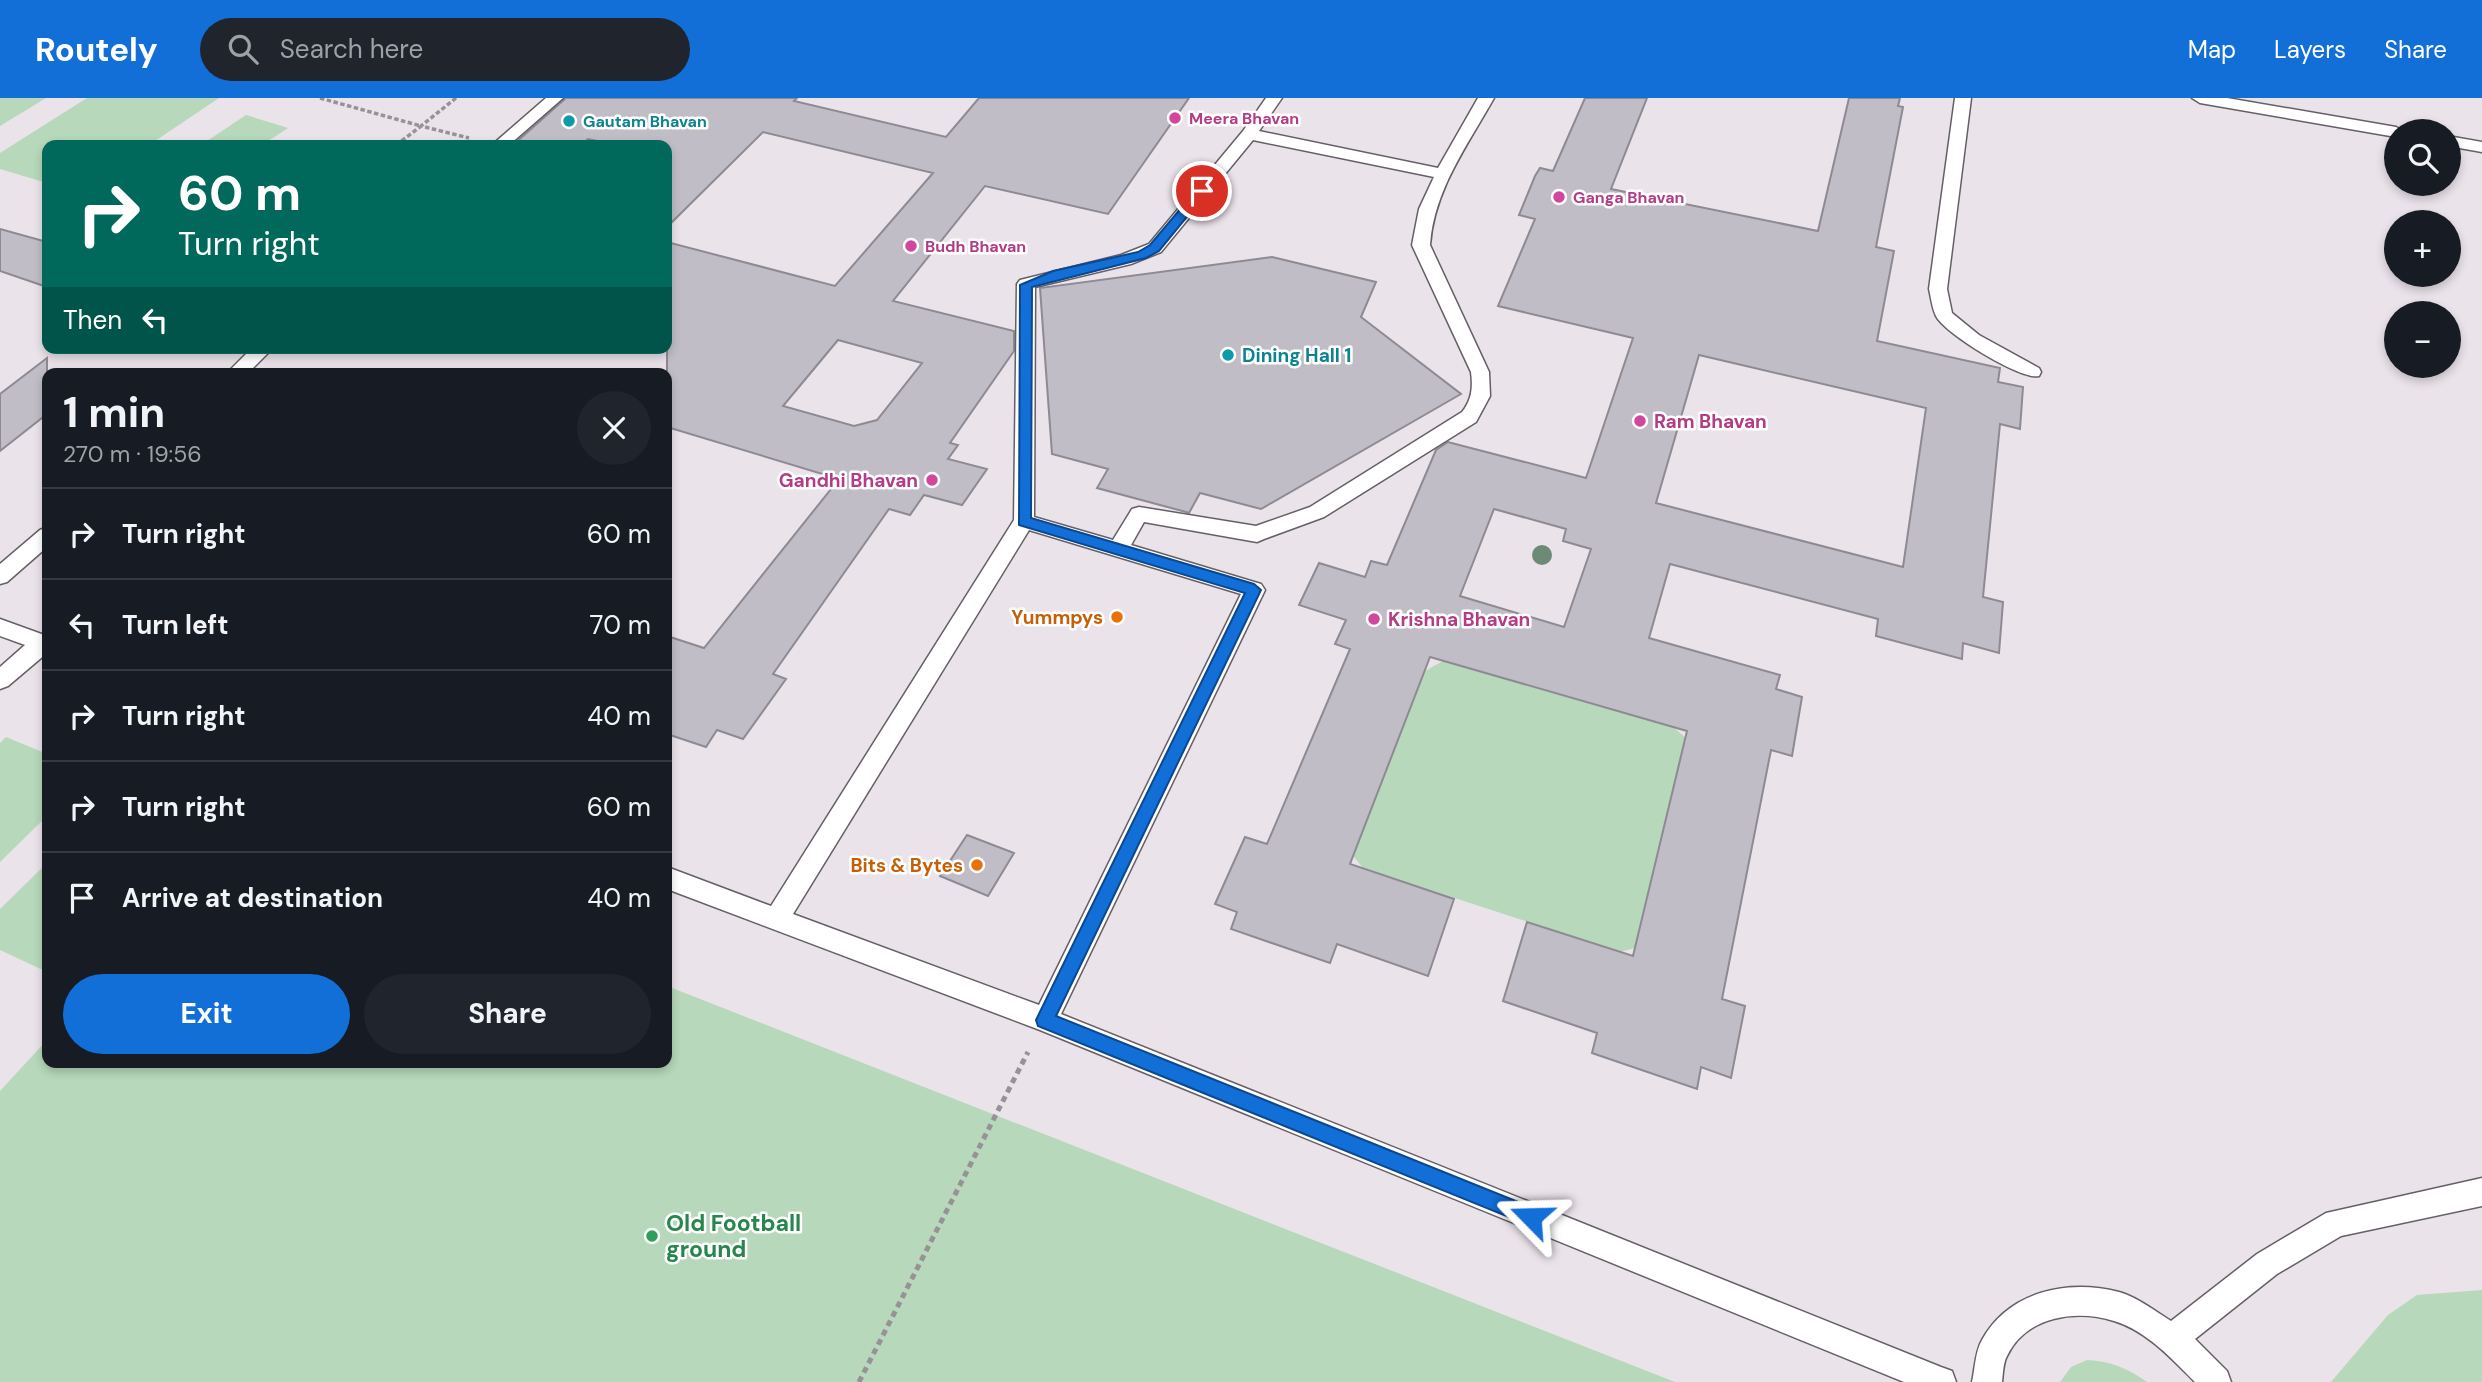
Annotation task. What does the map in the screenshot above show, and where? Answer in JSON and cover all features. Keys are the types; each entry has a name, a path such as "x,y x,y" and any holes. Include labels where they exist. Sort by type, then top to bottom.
{"lane":[{"path":"506,140 555,98"},
{"path":"776,919 1024,521 1026,285 1057,274 1125,260 1155,248 1249,134 1274,98"},
{"path":"1118,549 1139,514 1257,534 1290,524 1317,512 1457,425 1478,406 1483,393 1480,372 1422,245 1421,230 1445,174 1486,98"},
{"path":"1963,98 1938,289 1944,315 1973,339 2032,372"},
{"path":"2200,98 2384,130"},
{"path":"1249,134 1445,174"},
{"path":"2461,143 2482,147"},
{"path":"242,368 257,354"},
{"path":"1024,521 1254,590 1045,1020"},
{"path":"0,576 42,539"},
{"path":"0,627 42,643"},
{"path":"0,680 42,646"},
{"path":"672,880 1045,1020 1941,1382"},
{"path":"2173,1338 2266,1264 2336,1223 2482,1192"},
{"path":"1987,1382 1993,1349 2023,1314 2067,1300 2119,1307 2173,1338 2216,1382"}],"path":[{"path":"320,98 474,139"},
{"path":"403,140 456,98"},
{"path":"859,1382 1045,1020"}],"green space":[{"path":"0,98 46,98 0,126"},
{"path":"87,98 219,98 156,140 42,140 42,182 0,169 0,153"},
{"path":"246,115 288,128 270,140 208,140"},
{"path":"1443,661 1673,727 1686,738 1635,948 1620,952 1363,868 1353,856 1425,671"},
{"path":"6,737 42,752 42,821 0,862 0,743"},
{"path":"42,868 42,970 0,950 0,909"},
{"name":"Old Football ground","path":"672,988 1675,1382 0,1382 0,1091 42,1045 42,1068 672,1068"},
{"path":"2482,1290 2482,1382 2331,1382 2388,1315 2417,1295"},
{"path":"2087,1360 2118,1366 2147,1382 2060,1382 2071,1367"}],"building":[{"path":"566,98 797,98 794,101 946,137 979,98 1189,98 1108,214 985,186 893,301 1014,331 1014,351 950,443 958,445 948,459 987,469 962,505 924,495 910,515 889,509 773,674 786,679 743,739 717,730 706,747 672,736 672,638 704,648 839,479 672,429 672,368 667,368 667,354 672,354 672,243 835,286 933,173 763,132 672,222 672,140 519,140","holes":["838,340 922,363 877,420 854,426 783,406"]},
{"path":"1585,98 1647,98 1611,189 1818,231 1849,98 1900,98 1898,106 1903,107 1876,247 1894,251 1877,341 2000,368 1998,382 2023,387 2020,429 2000,424 1983,597 2003,602 1999,653 1963,643 1962,659 1876,636 1878,619 1670,564 1649,638 1780,675 1776,689 1802,697 1792,756 1771,750 1722,999 1745,1006 1731,1078 1701,1067 1697,1089 1592,1053 1597,1033 1503,1001 1527,922 1633,956 1687,731 1430,657 1350,864 1454,899 1428,976 1337,944 1330,963 1231,929 1237,912 1215,904 1245,837 1267,844 1350,649 1335,644 1346,620 1299,605 1319,563 1365,577 1371,561 1387,565 1436,450 1448,442 1586,478 1633,338 1498,306 1535,219 1519,215 1540,168 1553,171","holes":["1699,355 1926,408 1903,567 1656,503","1494,509 1566,529 1563,541 1591,549 1564,627 1460,596"]},
{"path":"0,229 42,241 42,285 0,271"},
{"name":"Dining Hall 1","path":"1272,257 1376,282 1361,317 1461,394 1261,509 1200,493 1189,513 1097,488 1108,469 1052,454 1040,288"},
{"path":"47,358 47,368 42,368 42,418 0,451 0,394"},
{"name":"Bits & Bytes","path":"967,835 1014,853 988,896 940,876"}],"place":[{"name":"Meera Bhavan","path":"1175,118"},
{"name":"Gautam Bhavan","path":"569,121"},
{"name":"Ganga Bhavan","path":"1559,197"},
{"name":"Budh Bhavan","path":"911,246"},
{"name":"Dining Hall 1","path":"1228,355"},
{"name":"Ram Bhavan","path":"1640,421"},
{"name":"Gandhi Bhavan","path":"932,480"},
{"name":"Yummpys","path":"1117,617"},
{"name":"Krishna Bhavan","path":"1374,619"},
{"name":"Bits & Bytes","path":"977,865"},
{"name":"Old Football ground","path":"652,1236"}],"route":[{"path":"1202,191 1155,248 1142,255 1057,274 1026,285 1024,521 1254,590 1045,1020 1531,1217"}]}
